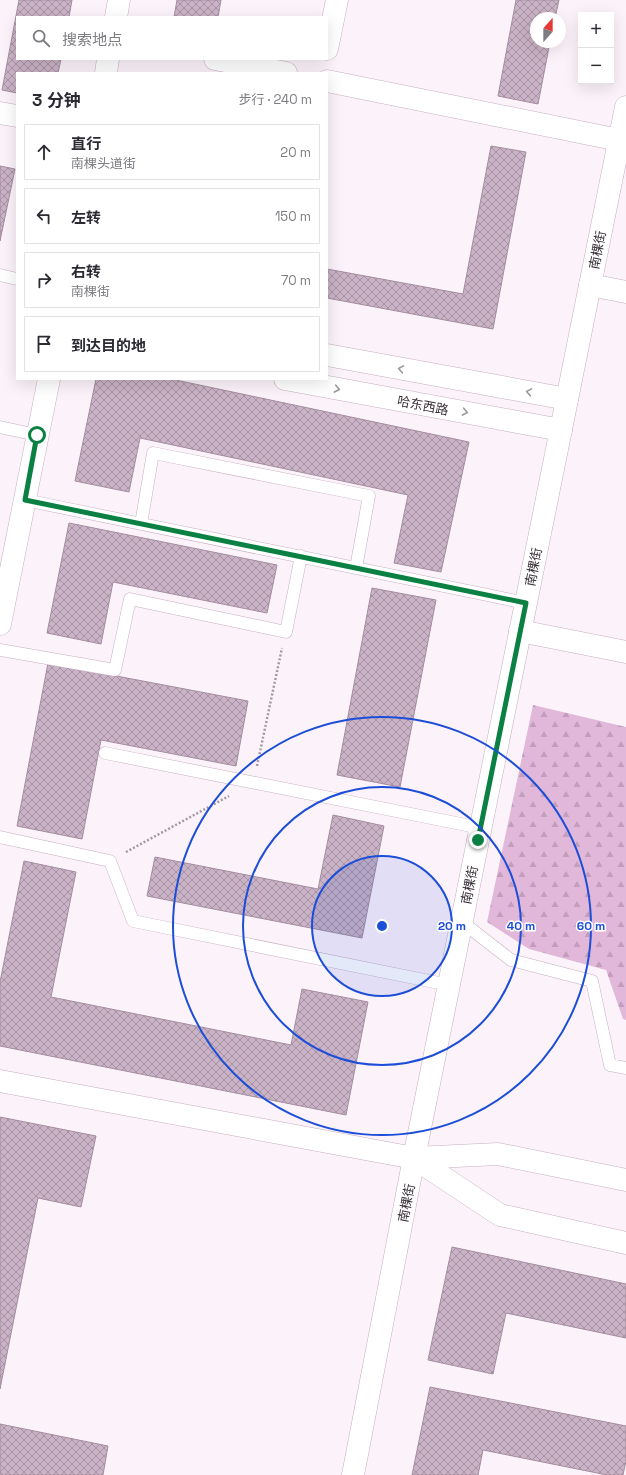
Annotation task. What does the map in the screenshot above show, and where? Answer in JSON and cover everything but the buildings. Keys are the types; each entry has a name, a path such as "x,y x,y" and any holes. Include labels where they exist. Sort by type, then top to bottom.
{"street":[{"path":"116,16 119,0"},
{"path":"328,44 337,0"},
{"path":"106,72 108,60"},
{"path":"220,60 281,72"},
{"path":"322,72 325,60"},
{"path":"328,81 619,140"},
{"name":"南棵街","path":"354,1475 414,1158 626,107"},
{"path":"0,113 16,116"},
{"path":"590,285 626,292"},
{"path":"328,355 567,399"},
{"path":"0,624 49,380"},
{"name":"哈东西路","path":"290,380 561,430"},
{"path":"520,632 626,652"},
{"path":"0,1081 414,1158 498,1154 626,1180"},
{"path":"414,1158 500,1215 626,1242"}],"lane":[{"path":"0,275 16,278"},
{"path":"0,427 37,435"},
{"path":"141,524 153,453 369,496 356,568"},
{"path":"25,500 526,603"},
{"path":"0,650 115,670 130,599 286,632 300,556"},
{"path":"105,753 481,828"},
{"path":"0,838 110,861 133,921 449,985"},
{"path":"462,922 511,960 592,981 610,1066 626,1068"}],"green space":[{"path":"533,705 626,727 626,1020 623,1019 606,970 529,949 487,922"}],"route":[{"path":"37,435 25,500 526,603 478,840"}]}
